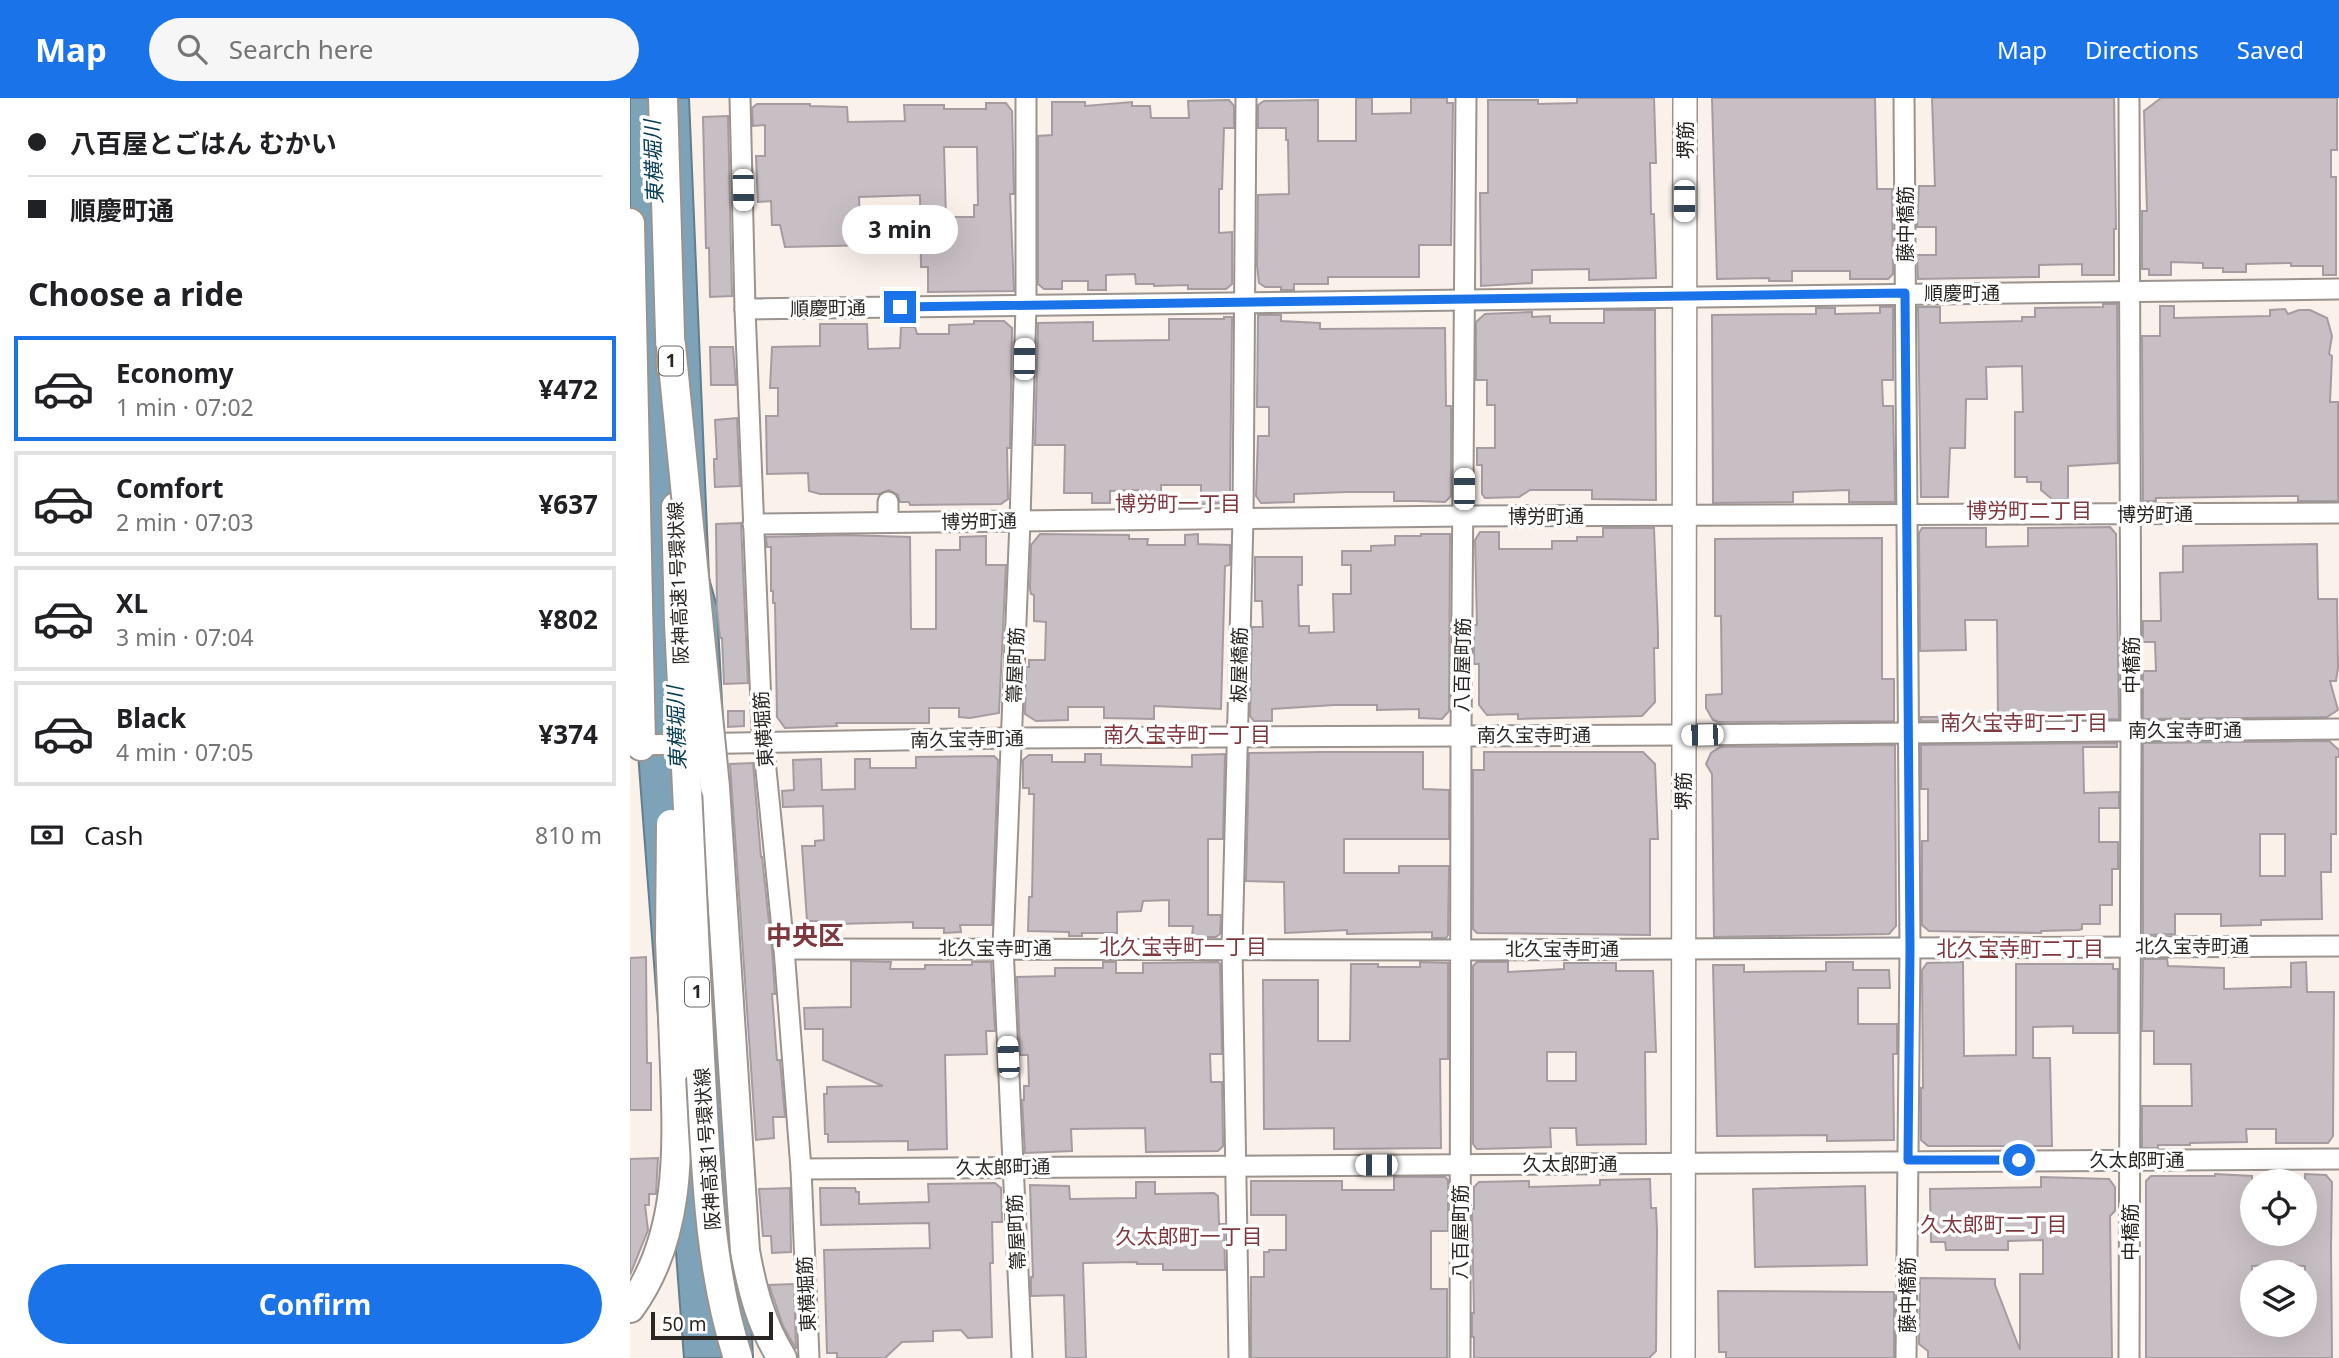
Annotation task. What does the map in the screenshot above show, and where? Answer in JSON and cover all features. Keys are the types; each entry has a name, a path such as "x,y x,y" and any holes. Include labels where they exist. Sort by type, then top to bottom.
{"highway":[{"name":"阪神高速1号環状線","path":"663,98 689,867 709,1206 724,1303 738,1358"},
{"path":"630,223 636,746"},
{"name":"1","path":"671,345 715,787 745,1251 752,1289 763,1321 782,1358"},
{"name":"1","path":"630,1308 661,1250 676,1173 669,870 679,623"}],"main road":[{"name":"堺筋","path":"1683,1358 1685,98"}],"street":[{"name":"東横堀筋","path":"740,98 745,309 762,744 784,948 801,1169 809,1358"},
{"name":"箒屋町筋","path":"1022,1358 1003,947 1026,305 1026,98"},
{"name":"板屋橋筋","path":"1239,1358 1233,948 1243,519 1246,98"},
{"name":"八百屋町筋","path":"1460,1358 1466,98"},
{"name":"藤中橋筋","path":"1904,98 1910,947 1906,1358"},
{"name":"中橋筋","path":"2129,98 2129,1358"},
{"name":"順慶町通","path":"745,309 2339,289"},
{"path":"888,502 888,523"},
{"name":"博労町通","path":"753,524 1464,516 2339,513"},
{"name":"南久宝寺町通","path":"636,746 1012,738 2339,729"},
{"name":"北久宝寺町通","path":"784,948 1461,950 2339,946"},
{"name":"久太郎町通","path":"801,1169 2339,1159"}],"water":[{"name":"東横堀川","path":"630,98 689,98 709,578 717,607 753,1358 684,1358 637,740 630,536"}],"building":[{"path":"1356,98 1372,98 1372,114 1411,113 1411,98 1447,98 1447,103 1453,103 1451,245 1419,245 1419,277 1328,277 1328,284 1294,284 1294,290 1265,287 1259,283 1257,265 1258,195 1289,194 1288,140 1286,128 1258,128 1258,105 1264,101 1318,100 1318,141 1356,141"},
{"path":"1577,98 1654,98 1656,163 1650,163 1656,278 1589,280 1589,269 1532,270 1532,283 1481,286 1480,193 1488,193 1488,100 1538,100 1538,104 1577,103"},
{"path":"1712,98 1875,98 1877,189 1892,189 1893,274 1888,279 1850,279 1850,271 1792,271 1792,281 1769,281 1769,278 1717,279"},
{"path":"1932,98 2114,98 2114,275 2082,275 2082,264 2039,265 2039,277 1918,279 1917,255 1936,255 1936,227 1917,227 1919,186 1935,186"},
{"path":"2161,98 2337,98 2337,150 2331,150 2331,177 2336,177 2336,275 2323,275 2323,266 2291,266 2291,263 2246,264 2246,272 2223,272 2223,268 2203,268 2203,263 2171,262 2171,275 2149,275 2149,269 2142,269 2142,211 2147,211 2144,111"},
{"path":"1229,100 1234,106 1234,128 1224,128 1219,233 1232,232 1232,284 1226,289 1188,289 1188,285 1154,286 1136,284 1135,274 1106,275 1106,290 1088,290 1088,281 1062,281 1062,289 1044,289 1038,284 1038,136 1052,135 1052,102 1085,102 1085,106 1132,102 1132,106 1150,106 1151,118 1189,118 1188,101"},
{"path":"986,103 1006,103 1012,111 1014,194 1010,194 1014,291 928,292 928,267 921,267 920,195 859,197 860,225 875,225 875,245 785,247 780,225 772,225 771,201 758,202 756,156 765,156 765,125 753,126 752,108 757,104 847,107 848,122 905,121 904,105 986,109","holes":["944,147 977,147 978,205 974,205 974,217 946,217"]},
{"path":"728,116 732,296 710,297 703,117"},
{"path":"2103,304 2117,304 2118,463 2068,466 2068,499 2052,499 2041,490 2041,482 2027,482 2027,477 2015,477 2015,412 2023,412 2022,366 1986,367 1987,399 1966,399 1965,448 1950,448 1948,497 1921,497 1918,307 1940,307 1940,323 2022,321 2022,317 2035,317 2035,308 2103,307"},
{"path":"2160,306 2174,306 2174,318 2270,316 2270,310 2285,309 2288,314 2310,310 2327,318 2332,336 2329,354 2332,356 2330,402 2338,402 2338,501 2298,501 2298,496 2284,496 2156,498 2156,501 2143,501 2142,336 2160,336"},
{"path":"1880,307 1893,307 1893,380 1882,380 1883,406 1893,406 1895,502 1849,502 1849,490 1793,492 1793,502 1713,503 1712,315 1816,314 1816,308 1835,308 1835,314 1880,313"},
{"path":"1604,310 1655,310 1656,500 1592,499 1592,490 1530,490 1519,497 1485,498 1482,494 1482,465 1477,465 1477,448 1495,448 1495,405 1487,405 1487,380 1476,380 1476,322 1485,314 1532,312 1532,317 1550,316 1550,323 1604,323"},
{"path":"1258,315 1281,315 1281,321 1320,323 1320,329 1445,328 1446,406 1451,406 1451,496 1445,502 1394,501 1394,492 1346,492 1294,494 1294,502 1261,503 1256,496 1258,436 1269,436 1269,407 1257,407"},
{"path":"1232,317 1230,497 1225,503 1201,504 1201,485 1161,485 1161,504 1139,504 1138,490 1110,491 1110,503 1092,503 1092,493 1064,493 1065,445 1035,445 1038,323 1093,322 1093,341 1169,340 1169,319"},
{"path":"974,321 1004,321 1012,328 1010,448 1007,448 1008,499 1001,504 910,505 909,502 900,502 898,495 889,490 879,494 820,494 809,491 808,473 767,474 766,416 778,416 778,388 770,388 772,347 820,346 820,324 867,324 868,349 900,348 901,327 915,327 917,334 949,334 949,325 974,324"},
{"path":"710,347 733,347 736,385 711,385"},
{"path":"737,418 740,486 715,487 715,420"},
{"path":"741,523 748,683 724,684 722,638 717,609 716,524"},
{"path":"2110,527 2116,534 2119,719 1921,721 1921,717 1998,717 1997,620 1965,620 1966,650 1920,651 1919,533 1922,528 1986,528 1986,547 2028,546 2028,528"},
{"path":"1603,528 1654,528 1658,632 1658,648 1654,648 1655,702 1642,716 1518,719 1518,714 1487,715 1479,705 1479,664 1474,664 1474,625 1477,625 1475,540 1480,532 1499,532 1499,549 1552,549 1552,541 1603,537"},
{"path":"1040,534 1129,535 1129,539 1148,539 1147,545 1185,545 1185,535 1198,534 1198,544 1230,545 1230,565 1225,566 1221,709 1154,706 1154,719 1104,718 1104,707 1068,707 1068,720 1036,721 1025,714 1026,667 1029,667 1029,660 1045,660 1046,622 1034,621 1034,595 1030,589 1031,545"},
{"path":"1450,534 1449,711 1442,719 1419,718 1419,709 1377,710 1377,705 1334,705 1272,709 1272,721 1254,721 1250,716 1252,627 1263,627 1262,601 1255,601 1255,557 1302,557 1302,585 1298,585 1299,626 1309,626 1309,633 1334,632 1333,594 1351,594 1351,565 1342,565 1342,551 1371,551 1371,546 1395,545 1395,536"},
{"path":"986,536 986,565 1006,565 999,713 970,718 959,717 959,708 929,708 929,723 836,723 837,726 785,728 777,717 775,603 771,591 771,547 767,547 766,537 910,537 911,629 936,629 936,550 960,550 960,537"},
{"path":"1882,538 1882,679 1894,679 1894,721 1713,720 1706,708 1706,695 1722,694 1721,616 1715,616 1715,539"},
{"path":"2317,544 2318,599 2337,599 2338,668 2336,681 2330,681 2338,710 2327,717 2143,719 2143,671 2156,671 2155,642 2143,642 2143,621 2161,621 2160,573 2183,572 2183,546"},
{"path":"728,711 744,711 744,726 728,727"},
{"path":"2329,741 2339,750 2339,757 2336,757 2336,834 2331,834 2331,872 2321,872 2322,919 2261,920 2261,925 2221,926 2221,914 2175,914 2175,934 2143,935 2143,743","holes":["2260,834 2285,834 2285,876 2260,876"]},
{"path":"2117,743 2117,747 2083,747 2084,793 2119,792 2119,808 2099,808 2099,842 2118,842 2118,869 2112,869 2112,905 2100,905 2100,924 2082,924 2082,929 2079,930 2041,933 1929,931 1922,925 1922,841 1928,841 1928,789 1921,789 1921,745"},
{"path":"1895,745 1896,926 1889,934 1714,937 1712,774 1706,764 1711,753 1720,747"},
{"path":"1423,752 1423,789 1449,790 1449,839 1344,839 1344,873 1399,873 1399,866 1449,866 1446,938 1432,938 1432,932 1347,934 1347,930 1285,933 1284,882 1246,881 1249,753"},
{"path":"1484,752 1643,752 1655,764 1658,839 1650,839 1650,935 1477,933 1473,929 1473,770 1484,770"},
{"path":"1085,754 1101,754 1101,765 1192,767 1192,755 1225,754 1223,839 1208,839 1208,915 1221,915 1220,934 1216,937 1192,937 1193,926 1169,926 1169,900 1143,901 1141,911 1117,912 1117,933 1082,933 1082,936 1069,936 1069,932 1028,931 1029,897 1032,897 1034,794 1029,794 1029,788 1023,788 1023,760 1029,755 1052,755 1052,762 1085,762"},
{"path":"994,756 998,760 992,925 960,925 961,932 944,933 944,928 913,928 913,922 836,924 836,921 807,921 802,846 815,846 815,841 824,840 823,806 783,807 782,791 794,790 793,760 821,759 822,790 855,789 855,759 870,759 870,768 916,768 916,757"},
{"path":"753,763 772,950 777,1060 780,1060 785,1117 773,1117 774,1138 756,1140 730,764"},
{"path":"646,957 647,1063 651,1063 651,1110 630,1110 630,958"},
{"path":"2143,959 2167,959 2168,966 2224,968 2224,989 2291,987 2291,963 2306,962 2307,992 2334,992 2333,1136 2328,1143 2276,1143 2276,1129 2246,1129 2247,1142 2190,1143 2142,1148 2142,1106 2192,1106 2191,1064 2154,1064 2154,1031 2142,1031"},
{"path":"851,961 891,962 890,969 925,969 925,965 972,965 972,962 991,962 995,1031 986,1031 987,1054 945,1055 947,1149 908,1150 908,1141 828,1142 828,1134 825,1134 824,1094 827,1094 827,1087 883,1086 823,1060 823,1029 805,1029 804,1008 851,1007"},
{"path":"1103,962 1116,962 1116,973 1143,973 1143,963 1220,964 1222,1054 1210,1054 1211,1082 1222,1082 1223,1146 1218,1151 1146,1152 1145,1128 1071,1129 1072,1151 1025,1153 1022,1100 1024,1086 1029,1086 1028,1055 1020,1055 1017,977 1055,976 1055,968 1103,968"},
{"path":"1420,962 1448,963 1448,1059 1440,1059 1441,1148 1334,1149 1334,1128 1264,1129 1263,980 1318,980 1318,1041 1350,1041 1351,964 1420,967"},
{"path":"1477,962 1508,962 1508,972 1564,969 1564,963 1616,963 1616,971 1653,971 1656,1052 1645,1052 1646,1144 1577,1145 1576,1128 1550,1128 1551,1147 1477,1149 1473,1144 1473,966","holes":["1547,1052 1576,1052 1576,1081 1547,1081"]},
{"path":"1826,962 1853,962 1853,970 1889,970 1890,988 1858,988 1858,1024 1897,1024 1897,1054 1893,1054 1894,1140 1827,1141 1827,1135 1717,1136 1713,965 1744,965 1744,972 1826,971"},
{"path":"1963,962 1964,1056 2016,1055 2016,964 2113,964 2113,969 2118,969 2118,1033 2073,1033 2073,1026 2033,1027 2033,1058 2050,1058 2052,1146 1928,1146 1921,1140 1922,970 1927,963"},
{"path":"658,1158 656,1194 649,1194 649,1205 645,1205 648,1230 630,1275 630,1159"},
{"path":"2240,1175 2240,1246 2317,1246 2317,1175 2326,1175 2332,1182 2332,1358 2146,1358 2146,1181 2151,1176"},
{"path":"1394,1177 1445,1177 1448,1180 1448,1231 1431,1231 1431,1289 1447,1289 1447,1358 1251,1358 1251,1277 1264,1277 1264,1252 1286,1250 1286,1215 1251,1215 1251,1181 1342,1181 1342,1190 1394,1190"},
{"path":"2041,1177 2109,1179 2115,1187 2115,1211 2110,1216 2112,1358 1928,1358 1928,1351 1919,1344 1920,1278 1995,1279 2020,1350 2020,1274 2043,1274 2043,1240 2008,1241 2008,1250 1946,1250 1945,1242 1931,1242 1930,1189 2041,1187"},
{"path":"1650,1179 1651,1208 1656,1208 1657,1231 1656,1351 1649,1358 1474,1358 1474,1187 1479,1182 1529,1181 1529,1187 1600,1185 1600,1180"},
{"path":"1136,1182 1155,1182 1155,1194 1214,1193 1218,1196 1219,1224 1224,1224 1225,1270 1163,1270 1163,1264 1137,1262 1083,1263 1086,1358 1066,1358 1064,1295 1031,1296 1033,1277 1030,1185 1069,1186 1070,1199 1136,1198"},
{"path":"995,1183 1001,1188 1002,1222 992,1222 992,1337 968,1338 961,1330 933,1331 933,1341 902,1342 885,1358 837,1358 837,1353 827,1353 824,1250 930,1248 929,1223 821,1225 820,1188 855,1188 856,1192 859,1192 859,1204 929,1202 928,1184"},
{"path":"1865,1186 1867,1265 1755,1267 1753,1189"},
{"path":"790,1188 791,1252 772,1253 771,1236 763,1236 759,1189"},
{"path":"794,1284 796,1349 783,1326 769,1285"},
{"path":"1718,1291 1894,1292 1894,1358 1726,1358 1726,1352 1719,1352"}],"district":[{"name":"博労町一丁目","path":"1178,504"},
{"name":"博労町二丁目","path":"2029,511"},
{"name":"南久宝寺町二丁目","path":"2024,723"},
{"name":"南久宝寺町一丁目","path":"1187,735"},
{"name":"中央区","path":"805,936"},
{"name":"北久宝寺町一丁目","path":"1183,947"},
{"name":"北久宝寺町二丁目","path":"2020,949"},
{"name":"久太郎町二丁目","path":"1994,1225"},
{"name":"久太郎町一丁目","path":"1189,1237"}],"route":[{"path":"900,307 1905,293 1910,947 1908,1160 2019,1160"}]}
